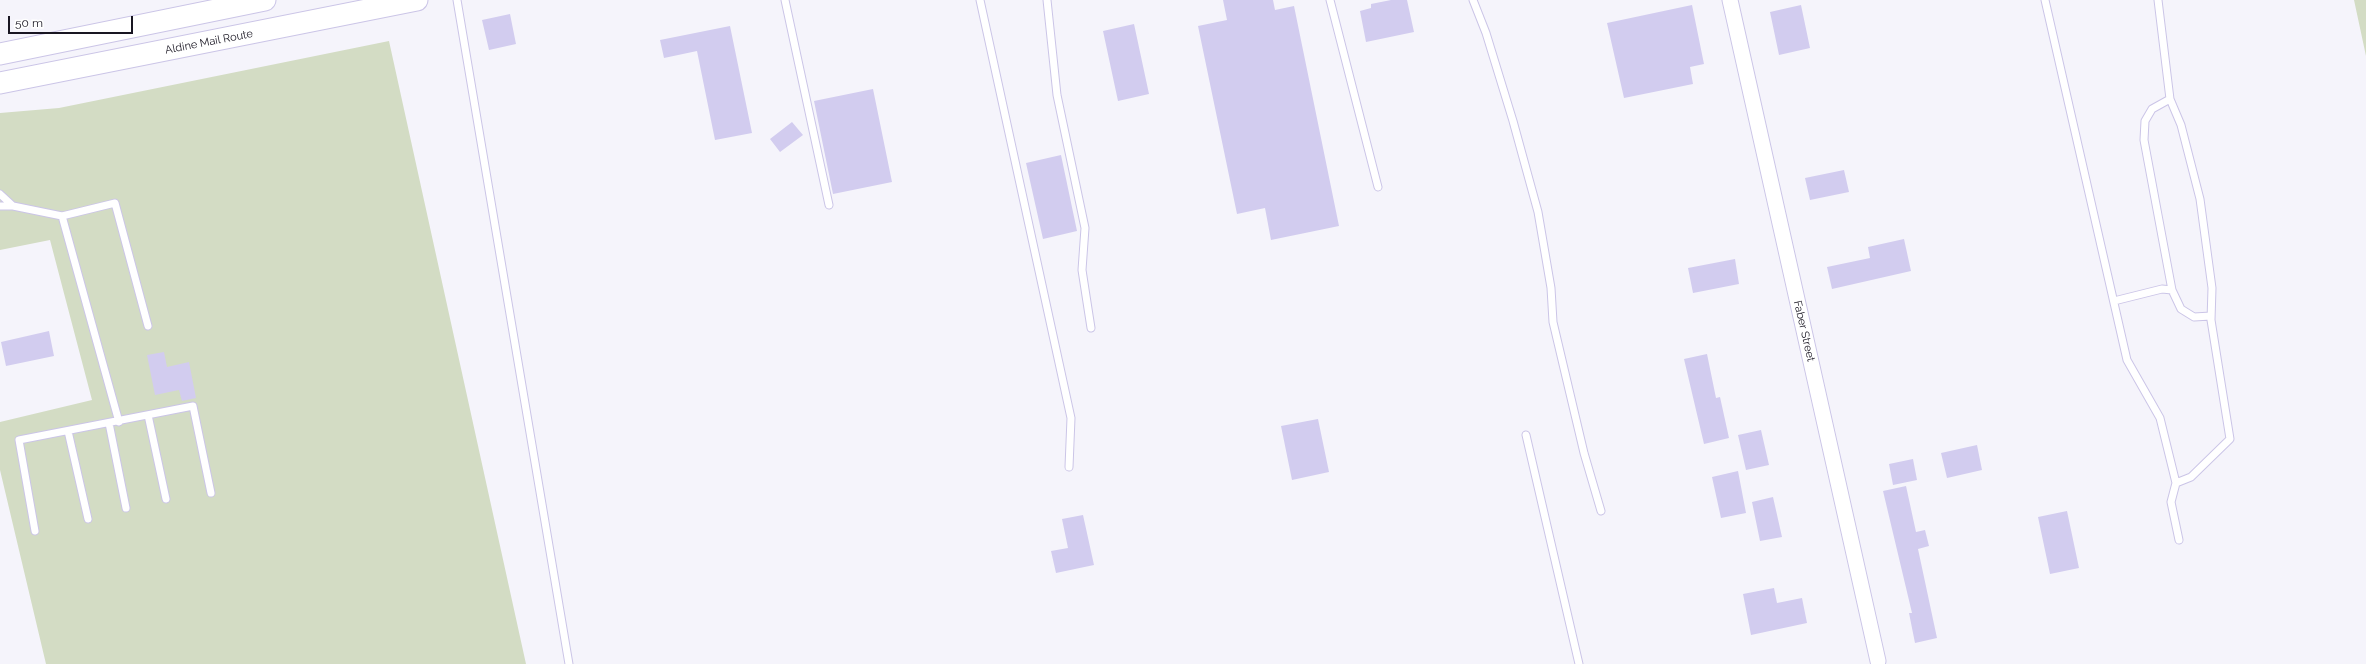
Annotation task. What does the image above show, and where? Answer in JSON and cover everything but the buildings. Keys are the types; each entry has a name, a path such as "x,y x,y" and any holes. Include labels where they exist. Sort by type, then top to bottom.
{"main road":[{"path":"0,54 265,0"},
{"name":"Aldine Mail Route","path":"0,83 417,0"}],"street":[{"name":"Faber Street","path":"1730,0 1878,661"}],"lane":[{"path":"457,0 569,664"},
{"path":"785,0 829,205"},
{"path":"980,0 1071,418 1069,467"},
{"path":"1047,0 1058,94 1085,228 1082,270 1091,328"},
{"path":"1330,0 1378,187"},
{"path":"1473,0 1504,92 1538,212 1551,288 1555,329 1584,453 1601,511"},
{"path":"2045,0 2128,360 2160,418 2176,483 2171,502 2179,540"},
{"path":"2158,0 2170,98 2181,125 2200,200 2212,288 2212,316 2230,439 2191,477 2176,483"},
{"path":"2170,98 2152,109 2145,121 2144,140 2172,290 2181,309 2194,317 2212,316"},
{"path":"0,194 13,206"},
{"path":"0,206 13,206 62,216 116,203 148,326"},
{"path":"62,216 119,422"},
{"path":"2114,301 2162,289 2172,290"},
{"path":"35,531 19,440 119,422 193,406 212,493"},
{"path":"148,415 166,499"},
{"path":"109,423 126,508"},
{"path":"68,431 88,519"},
{"path":"1526,434 1579,664"}],"green space":[{"path":"2354,0 2366,0 2366,56"},
{"path":"389,41 526,664 46,664 0,470 0,422 92,400 50,240 0,250 0,113 59,108"}]}
